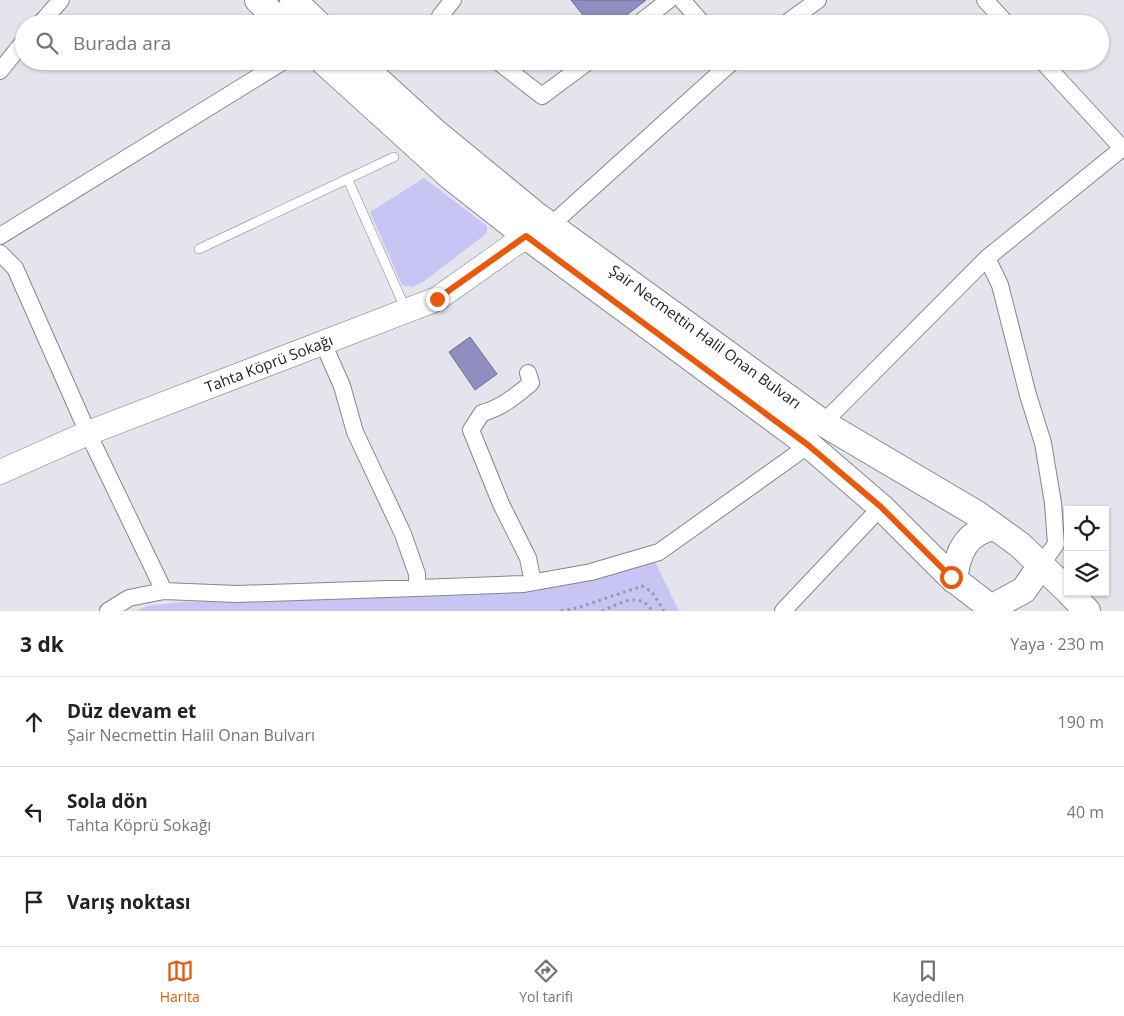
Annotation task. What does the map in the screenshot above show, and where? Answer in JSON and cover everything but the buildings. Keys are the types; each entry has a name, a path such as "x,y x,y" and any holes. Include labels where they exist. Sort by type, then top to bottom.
{"main road":[{"path":"258,0 274,15"},
{"path":"293,0 309,15"},
{"name":"Şair Necmettin Halil Onan Bulvarı","path":"333,70 451,177 526,236 808,445 881,507 954,580 988,608"},
{"name":"Şair Necmettin Halil Onan Bulvarı","path":"367,70 435,132 551,225 823,423 969,509 994,526 1020,545 1064,588"},
{"path":"954,580 956,560 962,548 971,536 982,529 994,526"},
{"path":"988,608 1024,590 1041,565"},
{"name":"Şair Necmettin Halil Onan Bulvarı","path":"1072,596 1087,611"}],"street":[{"path":"48,15 61,0"},
{"path":"441,15 453,0"},
{"path":"650,15 670,0"},
{"path":"682,0 694,15"},
{"path":"797,15 818,0"},
{"path":"985,0 999,15"},
{"path":"0,71 15,52"},
{"path":"0,236 269,70"},
{"path":"509,70 542,96 576,70"},
{"path":"551,225 723,70"},
{"path":"823,423 987,258 1123,148 1050,70"},
{"name":"Tahta Köprü Sokağı","path":"0,472 88,433 437,299 526,236"},
{"path":"0,253 15,268 88,433 164,590"},
{"path":"987,258 1000,285 1028,395 1043,443 1053,504 1056,544 1041,565"},
{"path":"323,343 342,386 355,432 403,534 417,574 417,588"},
{"path":"528,373 531,383 508,401 493,410 482,413 471,430 501,504 528,558 533,582"},
{"path":"108,611 129,598 164,590 237,594 417,588 533,582 591,572 659,552 808,445"},
{"path":"783,611 881,507"}],"lane":[{"path":"199,249 394,157"},
{"path":"348,180 406,311"}],"path":[{"path":"561,611 577,608 642,586 652,592 664,611"},
{"path":"602,611 627,600 638,599 646,602 652,611"}],"shaded area":[{"path":"571,0 646,0 627,15 583,15"},
{"path":"424,178 487,226 487,233 423,282 412,287 402,285 370,212"},
{"path":"470,337 497,374 475,390 449,352"},
{"path":"654,560 679,611 136,611 147,606 184,602 514,591"}],"route":[{"path":"437,299 526,236 808,445 881,507 951,577"}]}
